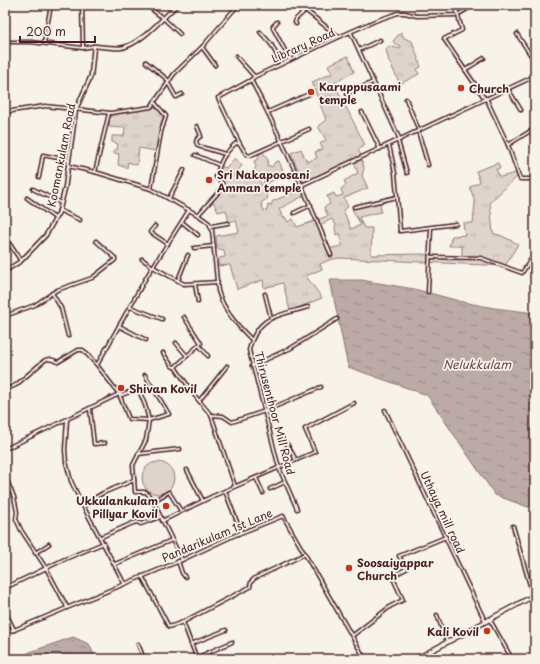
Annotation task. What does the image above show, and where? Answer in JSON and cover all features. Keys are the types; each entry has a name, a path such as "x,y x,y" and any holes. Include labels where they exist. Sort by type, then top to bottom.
{"highway":[{"path":"416,659 534,596"}],"street":[{"path":"44,43 51,5"},
{"path":"82,5 83,48"},
{"path":"146,5 180,34"},
{"path":"5,42 31,42 83,48 94,46 120,48 128,46 142,37 177,5"},
{"path":"5,112 45,106 108,113 151,107 174,74 202,47 238,5"},
{"path":"300,5 339,37"},
{"path":"455,5 462,30 444,39 485,99 508,145 520,179 535,179"},
{"name":"Library Road","path":"251,80 254,76 339,37 351,33 375,21 398,13 405,12 417,16 457,15 474,5"},
{"path":"296,24 296,19 306,10"},
{"path":"278,22 273,26 273,28 290,60"},
{"path":"260,32 270,44 281,64"},
{"path":"351,33 399,141 407,173"},
{"path":"517,34 535,62"},
{"path":"359,50 380,40"},
{"name":"Koomankulam Road","path":"5,271 21,261 46,235 56,218 65,188 76,109 90,76 94,46"},
{"path":"202,47 215,65"},
{"path":"236,56 254,76"},
{"path":"465,70 484,58"},
{"path":"146,62 168,82 176,97 182,94"},
{"path":"302,185 399,141 535,76"},
{"path":"309,129 282,142 249,156 240,144 218,98 251,80 268,112 282,142 302,185 331,256"},
{"path":"347,94 373,82"},
{"path":"508,89 521,110"},
{"path":"268,112 309,94"},
{"path":"406,99 419,131 428,165"},
{"path":"151,189 161,132 166,116 154,102"},
{"path":"362,112 380,149"},
{"path":"96,172 105,134 108,113"},
{"path":"197,126 201,136 196,142 198,146 225,154"},
{"path":"508,145 535,128"},
{"path":"198,215 223,186 216,177 219,164 225,154 236,142 240,144"},
{"path":"389,145 395,173 400,232 456,224"},
{"path":"39,177 44,155 68,160"},
{"path":"195,155 219,164"},
{"path":"68,166 96,172 151,189 198,215 212,226 220,298 235,322 251,339"},
{"path":"169,198 184,170"},
{"path":"33,189 61,203"},
{"path":"354,207 397,197"},
{"path":"27,198 56,218"},
{"path":"294,213 310,205"},
{"path":"59,210 80,220"},
{"path":"97,364 188,210"},
{"path":"182,222 198,235"},
{"path":"212,226 228,222"},
{"path":"155,226 150,232 168,244"},
{"path":"428,292 431,257 431,228"},
{"path":"5,237 21,261"},
{"path":"5,316 36,305 52,293 65,287 92,278 115,260 114,256 96,241"},
{"path":"194,248 214,246"},
{"path":"431,257 481,258 522,273 535,253"},
{"path":"178,280 188,255"},
{"path":"142,259 153,267 184,284 218,282"},
{"path":"195,284 198,302"},
{"path":"52,293 61,308 68,336"},
{"path":"265,294 270,318"},
{"path":"130,307 162,319"},
{"name":"Thirusenthoor Mill Road","path":"297,509 279,468 249,350 251,339 261,324 270,318 308,307"},
{"path":"175,367 201,343 184,317"},
{"path":"252,366 291,348 337,319"},
{"path":"119,326 146,340"},
{"path":"176,343 187,356"},
{"path":"199,345 208,356"},
{"path":"5,390 16,385 45,360 52,359 58,362 78,350 83,350 97,364 118,394 129,419 149,420 169,414 145,375"},
{"path":"163,353 211,416 235,486"},
{"path":"199,401 227,366"},
{"path":"211,416 223,416 232,422 265,411 321,387"},
{"path":"5,449 90,409 118,394 122,395 138,388 149,420 146,440 132,464 136,492 146,492 153,501 182,560"},
{"path":"162,521 235,486 315,452 306,429 354,403"},
{"path":"90,409 94,444 105,443"},
{"name":"Uthaya mill road","path":"385,410 486,622"},
{"path":"67,420 65,450 66,462 71,481 82,505 124,583"},
{"path":"287,444 296,460"},
{"path":"138,454 180,449"},
{"path":"187,470 203,501"},
{"path":"5,476 14,497 17,512 16,519 28,542 46,568 67,607"},
{"path":"256,478 263,493"},
{"path":"82,505 102,493 134,480"},
{"path":"270,489 285,482"},
{"path":"225,491 241,532"},
{"path":"153,501 169,492 181,511"},
{"name":"Pandarikulam 1st Lane","path":"5,631 14,630 182,560 241,532 283,516 365,659"},
{"path":"100,537 133,523 137,522 141,524 160,517"},
{"path":"512,526 534,596"},
{"path":"352,636 391,606 403,600 392,576 406,569 399,556 446,537"},
{"path":"115,564 172,540"},
{"path":"35,553 49,544"},
{"path":"5,588 46,568 104,544"},
{"path":"142,576 169,627 183,622 250,587 251,582 255,578 305,554"},
{"path":"178,561 185,577"},
{"path":"5,612 14,630"},
{"path":"437,615 447,642"},
{"path":"490,620 512,659"},
{"path":"183,622 196,658 232,642"},
{"path":"191,644 226,630"},
{"path":"138,644 144,659"}],"green space":[{"path":"401,32 404,38 412,41 421,67 417,69 419,74 400,84 389,61 386,50 389,46 400,49 401,46 395,44 393,41"},
{"path":"348,56 354,72 334,83 365,145 358,150 361,155 303,182 291,153 301,149 307,162 317,158 315,152 323,149 320,144 326,140 318,126 326,120 312,82 332,73 328,65"},
{"path":"154,105 163,116 156,151 139,148 137,165 128,162 127,168 118,165 119,154 113,153 114,150 117,150 118,144 112,142 112,136 124,136 125,128 109,127 110,115 153,108"},
{"path":"263,152 268,160 267,165 272,167 275,162 279,161 284,174 264,185 264,175 260,174 257,176 268,198 261,203 264,211 267,210 268,204 271,205 273,201 302,189 305,195 279,209 283,218 285,217 288,222 293,219 297,227 315,221 327,249 342,246 340,233 336,235 336,225 332,219 320,225 319,219 328,216 324,207 330,204 327,196 334,193 336,197 343,195 341,189 346,185 344,181 358,173 354,163 362,160 364,168 362,176 368,188 344,198 348,207 343,210 351,229 361,225 352,209 380,202 381,212 359,217 364,228 372,228 371,255 423,254 448,260 487,259 462,256 462,246 449,246 452,236 465,235 463,223 473,223 475,203 470,187 480,182 476,171 498,163 500,168 496,169 500,177 516,173 517,177 490,202 493,233 518,244 505,266 339,258 329,260 320,264 322,269 306,276 322,298 290,311 283,283 264,288 263,280 237,289 230,265 219,266 219,258 225,257 224,250 217,249 216,236 239,232 236,220 229,222 226,210 218,212 213,201 226,186 217,178 220,166 226,168 235,158 242,166 238,170 244,180 253,172 256,167 254,161 259,158 258,155"},
{"path":"155,462 161,462 171,469 174,478 173,484 167,491 161,494 155,494 145,487 142,481 142,475 149,465"}],"water":[{"name":"Nelukkulam","path":"330,280 361,280 414,289 463,302 494,308 535,313 535,504 528,507 495,495 427,395 348,367"},
{"path":"73,637 89,644 96,659 18,659 30,652"}],"place":[{"name":"Church","path":"461,88"},
{"name":"Karuppusaami temple","path":"311,92"},
{"name":"Sri Nakapoosani Amman temple","path":"209,180"},
{"name":"Shivan Kovil","path":"121,388"},
{"name":"Ukkulankulam Pillyar Kovil","path":"166,506"},
{"name":"Soosaiyappar Church","path":"349,568"},
{"name":"Kali Kovil","path":"487,631"}]}
